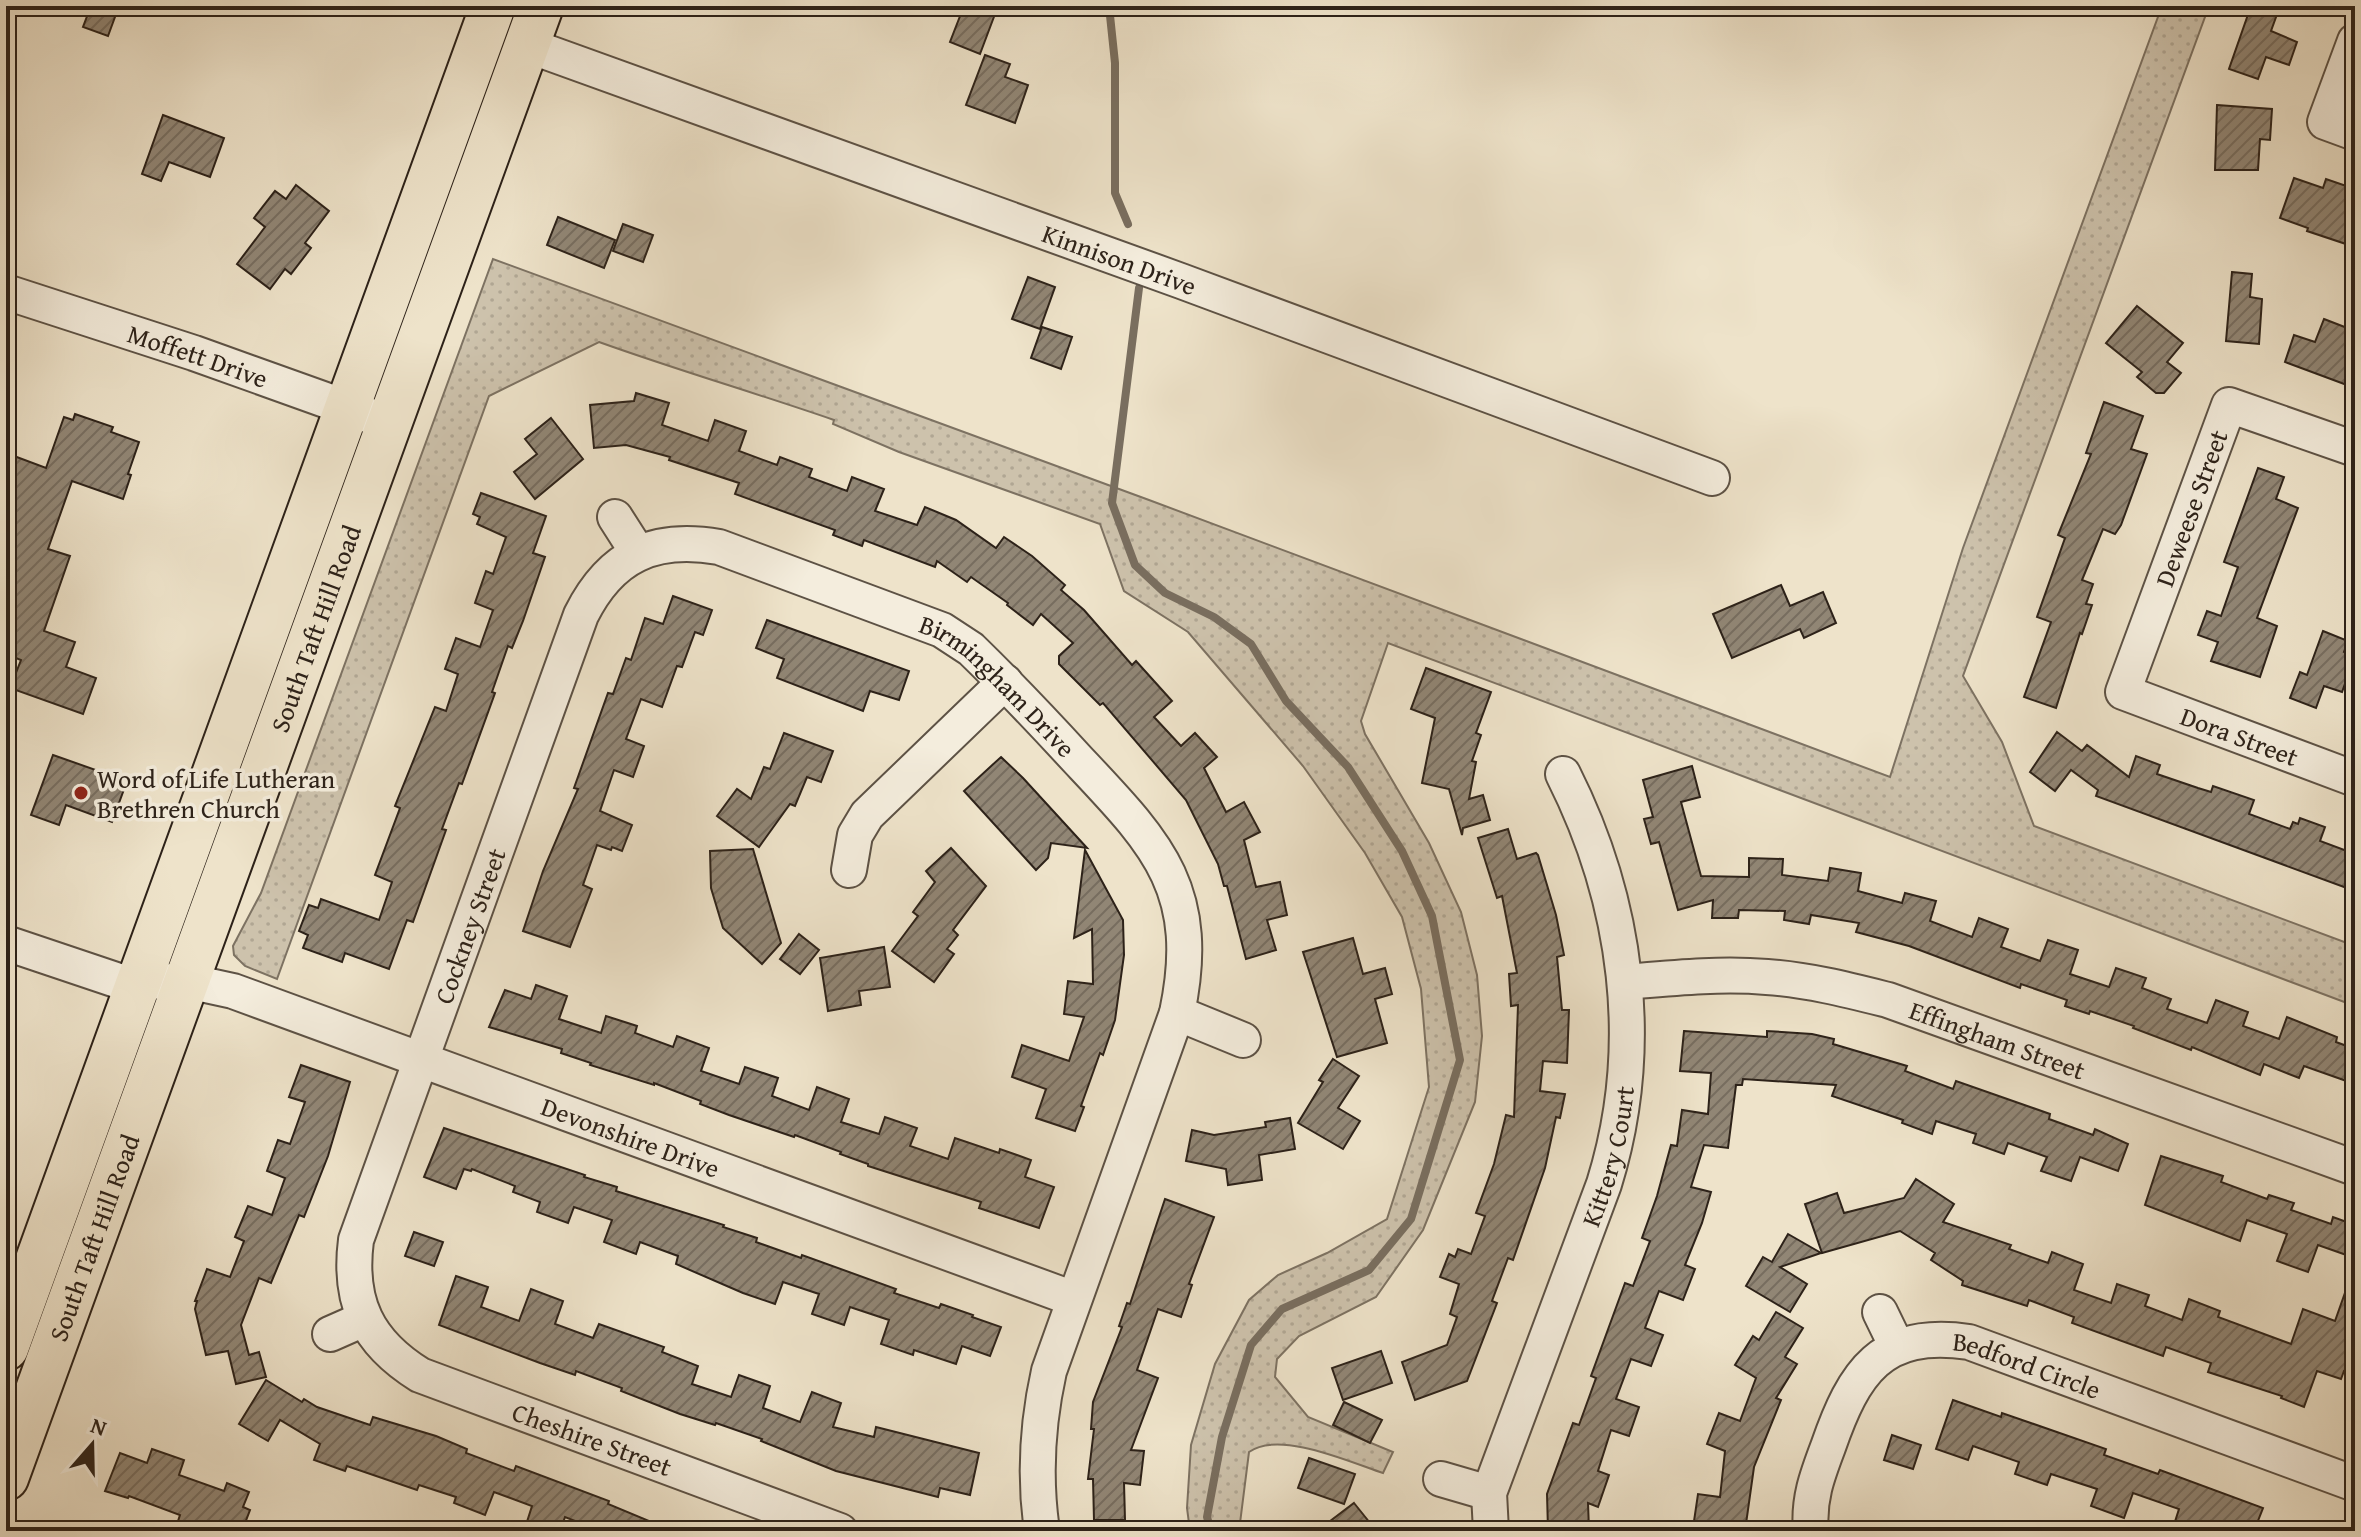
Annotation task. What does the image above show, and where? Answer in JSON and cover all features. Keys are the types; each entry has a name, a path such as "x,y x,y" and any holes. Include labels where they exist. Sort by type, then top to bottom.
{"main road":[{"name":"South Taft Hill Road","path":"6,1348 493,6"},
{"name":"South Taft Hill Road","path":"6,1478 534,26"}],"street":[{"name":"Kinnison Drive","path":"534,26 1181,281 1712,478"},
{"path":"2340,127 2355,41"},
{"name":"Moffett Drive","path":"6,292 389,423"},
{"name":"Deweese Street","path":"2123,692 2229,405 2355,449"},
{"path":"615,517 638,553"},
{"name":"Birmingham Drive","path":"638,553 667,544 690,542 719,547 942,630 971,649 1005,682 1138,824 1159,853 1180,907 1185,942 1184,978 1177,1013 1049,1371 1041,1405 1036,1452 1042,1531"},
{"name":"Cockney Street","path":"364,1319 356,1296 353,1265 356,1240 420,1059 581,615 602,580 619,564 638,553"},
{"path":"849,870 855,835 867,815 1005,682"},
{"name":"Dora Street","path":"2123,692 2355,779"},
{"name":"Kittery Court","path":"1491,1531 1489,1493 1613,1156 1624,1097 1628,1041 1625,982 1611,899 1594,843 1563,774"},
{"name":"Devonshire Drive","path":"6,943 107,978 139,983 187,981 233,991 1074,1299"},
{"name":"Effingham Street","path":"1625,982 1712,976 1766,977 1828,985 1888,1000 2355,1168"},
{"path":"1177,1013 1243,1040"},
{"path":"1880,1312 1897,1347"},
{"path":"330,1334 364,1319"},
{"name":"Cheshire Street","path":"364,1319 381,1345 399,1362 420,1375 840,1531"},
{"name":"Bedford Circle","path":"1811,1531 1809,1512 1813,1487 1847,1396 1862,1374 1897,1347 1947,1338 1969,1342 2355,1484"},
{"path":"1441,1479 1489,1493"}],"shaded area":[{"path":"2162,6 2209,6 1963,676 2002,742 2034,826 2355,946 2355,1006 1388,643 1361,721 1365,734 1429,843 1461,912 1477,975 1482,1036 1475,1102 1423,1230 1376,1297 1299,1336 1277,1359 1275,1377 1308,1417 1393,1452 1383,1473 1315,1450 1278,1444 1262,1446 1249,1452 1239,1531 1190,1531 1187,1508 1191,1445 1215,1364 1249,1300 1278,1275 1327,1253 1387,1219 1429,1087 1421,989 1402,917 1365,853 1303,766 1188,632 1124,591 1100,524 899,452 833,424 834,420 599,342 489,396 277,979 245,966 234,955 233,946 261,893 493,259 1890,777 1963,548"}],"building":[{"path":"91,6 119,6 108,36 83,27"},
{"path":"964,6 998,6 980,54 950,42"},
{"path":"2251,6 2280,6 2271,31 2297,42 2289,65 2266,57 2258,79 2229,69"},
{"path":"985,55 1010,64 1005,77 1028,85 1015,123 966,105"},
{"path":"2217,105 2272,109 2270,140 2260,139 2258,170 2215,170"},
{"path":"163,115 224,138 210,177 169,162 161,181 142,174"},
{"path":"2294,178 2323,188 2326,179 2355,189 2355,247 2280,218"},
{"path":"296,185 329,211 305,243 311,248 291,274 285,269 270,289 237,264 265,227 254,218 275,191 286,199"},
{"path":"558,217 615,240 604,268 547,245"},
{"path":"623,224 653,235 643,262 613,251"},
{"path":"2232,272 2252,274 2250,297 2262,299 2259,344 2226,341"},
{"path":"1028,277 1055,287 1040,329 1012,319"},
{"path":"2137,306 2183,343 2167,362 2181,373 2164,393 2156,393 2137,377 2142,372 2106,343"},
{"path":"2324,319 2355,331 2355,388 2285,362 2294,335 2315,342"},
{"path":"1042,327 1072,337 1061,369 1031,358"},
{"path":"636,393 669,403 662,425 708,441 715,420 746,431 739,451 777,465 780,457 812,469 809,477 847,491 852,477 884,489 875,511 917,525 925,507 956,520 996,548 1004,537 1032,556 1065,585 1061,590 1084,610 1132,665 1136,661 1172,701 1154,717 1181,746 1195,733 1217,757 1204,768 1226,812 1244,802 1260,832 1244,840 1256,887 1280,882 1287,915 1267,920 1276,950 1246,959 1227,886 1224,886 1218,864 1186,800 1103,703 1100,705 1059,664 1059,656 1073,643 1041,614 1033,625 971,577 967,582 937,561 935,567 864,540 862,546 833,535 835,530 735,494 739,483 669,460 670,457 626,445 594,448 590,405 634,401"},
{"path":"2104,402 2143,416 2131,449 2147,454 2121,525 2115,534 2103,529 2082,580 2093,584 2086,604 2092,605 2056,708 2024,697 2051,622 2037,617 2065,538 2058,535 2091,454 2086,453"},
{"path":"75,414 113,427 111,432 139,442 123,499 72,481 48,549 70,556 44,631 75,642 66,667 96,678 83,714 10,688 21,660 6,654 6,605 13,586 6,584 6,453 46,468 64,417 73,420"},
{"path":"551,418 583,459 535,499 514,472 537,454 525,439"},
{"path":"2258,468 2284,477 2276,499 2298,508 2257,618 2277,626 2260,677 2211,661 2218,642 2198,635 2207,611 2221,616 2238,567 2224,562"},
{"path":"481,493 546,516 533,553 545,557 512,648 508,646 492,692 495,693 442,829 446,830 413,922 407,920 389,969 345,953 342,962 303,948 308,935 299,931 309,905 318,908 321,899 379,920 392,882 375,875 400,808 395,806 435,707 446,711 458,674 445,669 456,638 480,647 493,610 475,603 486,571 493,574 506,537 477,524 480,517 473,514"},
{"path":"1781,585 1790,606 1823,592 1836,623 1804,638 1800,629 1732,658 1713,614"},
{"path":"673,596 712,610 703,635 695,632 682,667 677,666 662,707 641,699 626,739 644,746 633,777 614,770 600,811 632,825 622,851 597,845 583,885 592,889 570,947 523,931 543,871 578,789 574,788 608,693 613,694 626,658 631,660 645,618 663,624"},
{"path":"767,620 909,671 899,700 870,691 863,711 777,678 784,659 756,648"},
{"path":"2323,631 2348,641 2344,652 2355,656 2342,692 2324,686 2316,708 2290,698 2300,672 2307,675"},
{"path":"1426,668 1491,692 1476,733 1481,735 1472,761 1476,762 1469,799 1483,795 1490,820 1463,828 1462,835 1449,789 1422,783 1435,718 1411,709"},
{"path":"2057,732 2082,751 2087,745 2129,777 2136,756 2160,765 2157,774 2211,792 2213,786 2254,800 2249,814 2290,829 2293,822 2298,824 2300,818 2325,827 2320,841 2355,854 2355,891 2096,796 2098,790 2071,770 2055,791 2030,772"},
{"path":"784,733 833,751 821,782 807,777 795,806 790,804 759,847 717,816 737,789 751,799 764,767 770,769"},
{"name":"Word of Life Lutheran Brethren Church","path":"53,755 127,781 112,822 66,805 59,825 31,815"},
{"path":"1001,757 1087,848 1051,843 1048,858 1036,870 964,791"},
{"path":"1692,766 1700,797 1681,802 1701,876 1749,877 1749,858 1783,859 1782,875 1828,881 1830,868 1861,873 1858,891 1902,903 1905,893 1936,901 1930,921 1972,937 1979,918 2008,929 2001,947 2040,961 2048,940 2078,950 2070,974 2109,987 2116,968 2146,978 2142,988 2171,999 2167,1009 2207,1023 2216,1000 2248,1012 2243,1026 2279,1039 2287,1017 2337,1037 2336,1042 2355,1049 2355,1084 2304,1066 2299,1078 2264,1064 2260,1075 2134,1026 2065,1006 2067,1000 2021,984 2020,988 1909,946 1856,932 1859,923 1811,915 1809,924 1784,920 1785,911 1739,910 1738,918 1712,918 1713,900 1678,910 1659,842 1651,844 1644,819 1653,817 1643,780"},
{"path":"1508,829 1517,859 1538,855 1556,915 1564,955 1557,957 1562,1010 1569,1010 1567,1063 1543,1061 1540,1091 1565,1094 1560,1118 1556,1117 1545,1168 1513,1260 1508,1258 1492,1301 1497,1303 1467,1381 1415,1400 1402,1362 1447,1345 1457,1317 1450,1314 1459,1284 1440,1277 1449,1254 1455,1257 1458,1249 1471,1254 1485,1216 1476,1213 1494,1164 1506,1115 1514,1117 1518,1005 1511,1006 1509,974 1517,973 1502,896 1497,898 1478,838"},
{"path":"951,848 986,886 953,930 958,935 947,949 954,954 934,982 892,951 918,916 913,912 935,882 926,871"},
{"path":"753,849 781,943 762,964 723,928 711,888 710,851"},
{"path":"1085,850 1123,920 1124,955 1115,1020 1103,1055 1100,1053 1075,1131 1036,1118 1046,1089 1012,1077 1022,1045 1069,1061 1084,1017 1064,1014 1068,981 1093,984 1092,929 1074,938"},
{"path":"799,934 819,950 800,974 780,959"},
{"path":"1353,938 1363,974 1385,968 1392,994 1375,999 1387,1043 1337,1057 1303,952"},
{"path":"884,947 890,987 859,991 861,1005 828,1011 820,958"},
{"path":"536,985 567,996 559,1019 601,1033 606,1016 637,1026 635,1033 673,1047 677,1036 709,1048 701,1071 739,1084 745,1067 778,1078 772,1096 809,1110 817,1087 849,1099 841,1122 879,1134 885,1117 917,1128 910,1146 948,1159 955,1138 1031,1160 1025,1177 1054,1187 1039,1228 979,1208 981,1202 868,1166 841,1152 729,1115 654,1083 590,1065 561,1053 562,1049 489,1027 505,990 531,999"},
{"path":"1684,1031 1767,1037 1767,1031 1834,1039 1833,1044 1907,1066 1905,1071 1953,1089 1956,1081 2050,1114 2049,1119 2093,1135 2095,1129 2128,1144 2118,1171 2080,1157 2071,1181 2041,1171 2047,1157 2008,1143 2004,1154 1973,1143 1976,1134 1936,1121 1932,1134 1902,1123 1903,1120 1832,1096 1836,1085 1743,1079 1742,1085 1736,1085 1728,1148 1704,1145 1691,1187 1711,1192 1685,1265 1695,1269 1683,1300 1659,1291 1645,1328 1663,1335 1651,1366 1631,1359 1616,1399 1639,1407 1629,1436 1611,1430 1598,1471 1609,1475 1598,1507 1588,1503 1589,1529 1548,1530 1547,1494 1573,1423 1579,1425 1596,1378 1591,1376 1625,1283 1633,1286 1650,1241 1642,1238 1671,1145 1677,1146 1682,1110 1708,1114 1711,1073 1680,1071"},
{"path":"1333,1059 1359,1076 1338,1108 1360,1121 1343,1149 1298,1123"},
{"path":"301,1065 350,1082 328,1156 304,1217 299,1215 271,1283 259,1278 241,1325 249,1355 259,1352 266,1377 236,1384 228,1351 206,1355 195,1301 207,1269 230,1277 244,1241 235,1237 248,1206 272,1215 285,1178 267,1171 278,1140 290,1144 305,1102 289,1097"},
{"path":"1290,1118 1295,1149 1259,1155 1262,1180 1228,1185 1226,1169 1186,1161 1192,1130 1214,1135 1266,1127 1265,1122"},
{"path":"444,1128 585,1175 617,1187 616,1191 724,1225 757,1238 756,1242 896,1289 894,1293 973,1315 1001,1327 990,1356 962,1346 956,1364 914,1350 913,1355 881,1344 889,1320 850,1307 844,1325 812,1314 819,1294 783,1282 775,1304 676,1264 678,1256 640,1242 636,1254 604,1242 612,1220 574,1207 568,1223 537,1212 540,1202 513,1192 515,1186 472,1169 464,1169 456,1189 424,1177"},
{"path":"2161,1156 2223,1176 2221,1182 2267,1199 2269,1195 2294,1203 2291,1210 2331,1224 2333,1217 2355,1225 2355,1258 2318,1245 2308,1272 2277,1261 2287,1234 2247,1220 2240,1241 2145,1205"},
{"path":"1916,1179 1954,1204 1943,1222 2011,1245 2009,1249 2048,1263 2052,1252 2083,1264 2074,1290 2111,1303 2117,1284 2149,1295 2145,1306 2182,1320 2189,1299 2220,1311 2218,1317 2291,1344 2303,1309 2335,1321 2352,1273 2355,1274 2355,1360 2350,1373 2344,1371 2341,1379 2317,1371 2304,1407 2282,1396 2208,1372 2211,1363 2166,1347 2163,1356 2072,1323 2074,1317 2029,1300 2027,1306 1962,1285 1963,1281 1931,1260 1935,1253 1900,1231 1822,1253 1805,1204 1837,1193 1844,1213 1904,1198"},
{"path":"1165,1199 1214,1217 1189,1284 1192,1285 1181,1317 1158,1309 1137,1370 1158,1378 1131,1450 1144,1451 1140,1485 1124,1483 1125,1520 1094,1520 1093,1479 1088,1479 1094,1429 1091,1429 1093,1402"},
{"path":"414,1232 443,1242 434,1266 405,1256"},
{"path":"1788,1234 1821,1253 1780,1267 1807,1284 1790,1312 1746,1286 1763,1257 1772,1262"},
{"path":"456,1276 488,1287 481,1307 519,1321 531,1289 563,1301 555,1324 593,1338 599,1324 664,1347 662,1352 698,1366 692,1384 731,1397 739,1375 770,1386 763,1408 800,1422 812,1392 841,1403 833,1427 874,1437 876,1427 979,1453 970,1495 940,1488 938,1497 836,1471 762,1439 680,1414 576,1371 575,1375 439,1325"},
{"path":"1776,1312 1803,1328 1785,1357 1797,1364 1776,1398 1781,1400 1754,1467 1745,1531 1693,1528 1698,1494 1720,1497 1725,1451 1707,1444 1719,1413 1740,1421 1756,1378 1735,1365 1753,1336 1759,1340"},
{"path":"1381,1351 1392,1383 1343,1400 1332,1368"},
{"path":"266,1380 302,1402 304,1399 317,1407 370,1425 373,1417 436,1436 467,1449 466,1453 514,1471 516,1466 609,1501 608,1504 673,1531 601,1531 565,1517 560,1531 543,1531 526,1525 532,1506 494,1492 485,1515 454,1503 456,1497 419,1485 417,1490 347,1466 345,1471 314,1460 320,1444 280,1420 268,1441 239,1424"},
{"path":"1953,1400 2001,1417 2002,1413 2106,1449 2104,1455 2158,1474 2160,1470 2263,1508 2254,1531 2236,1531 2211,1521 2208,1531 2172,1531 2179,1509 2133,1493 2124,1518 2091,1506 2097,1489 2051,1474 2047,1485 2015,1474 2019,1462 1973,1446 1968,1460 1936,1449"},
{"path":"1344,1402 1382,1420 1370,1443 1333,1425"},
{"path":"1892,1435 1921,1445 1913,1469 1884,1460"},
{"path":"152,1449 184,1460 179,1475 224,1491 227,1483 249,1492 243,1507 250,1510 242,1531 208,1531 178,1521 180,1515 129,1496 105,1491 120,1453 147,1463"},
{"path":"1309,1458 1355,1474 1344,1504 1298,1488"},
{"path":"1354,1503 1370,1523 1359,1531 1317,1531"}],"waterway":[{"path":"1109,6 1115,63 1115,193 1128,224"},
{"path":"1139,288 1112,503 1135,565 1165,593 1214,617 1251,644 1286,701 1348,767 1402,851 1432,916 1460,1060 1411,1219 1369,1270 1282,1309 1251,1345 1222,1437 1207,1517 1211,1531"}],"place":[{"name":"Word of Life Lutheran Brethren Church","path":"81,793"}]}
